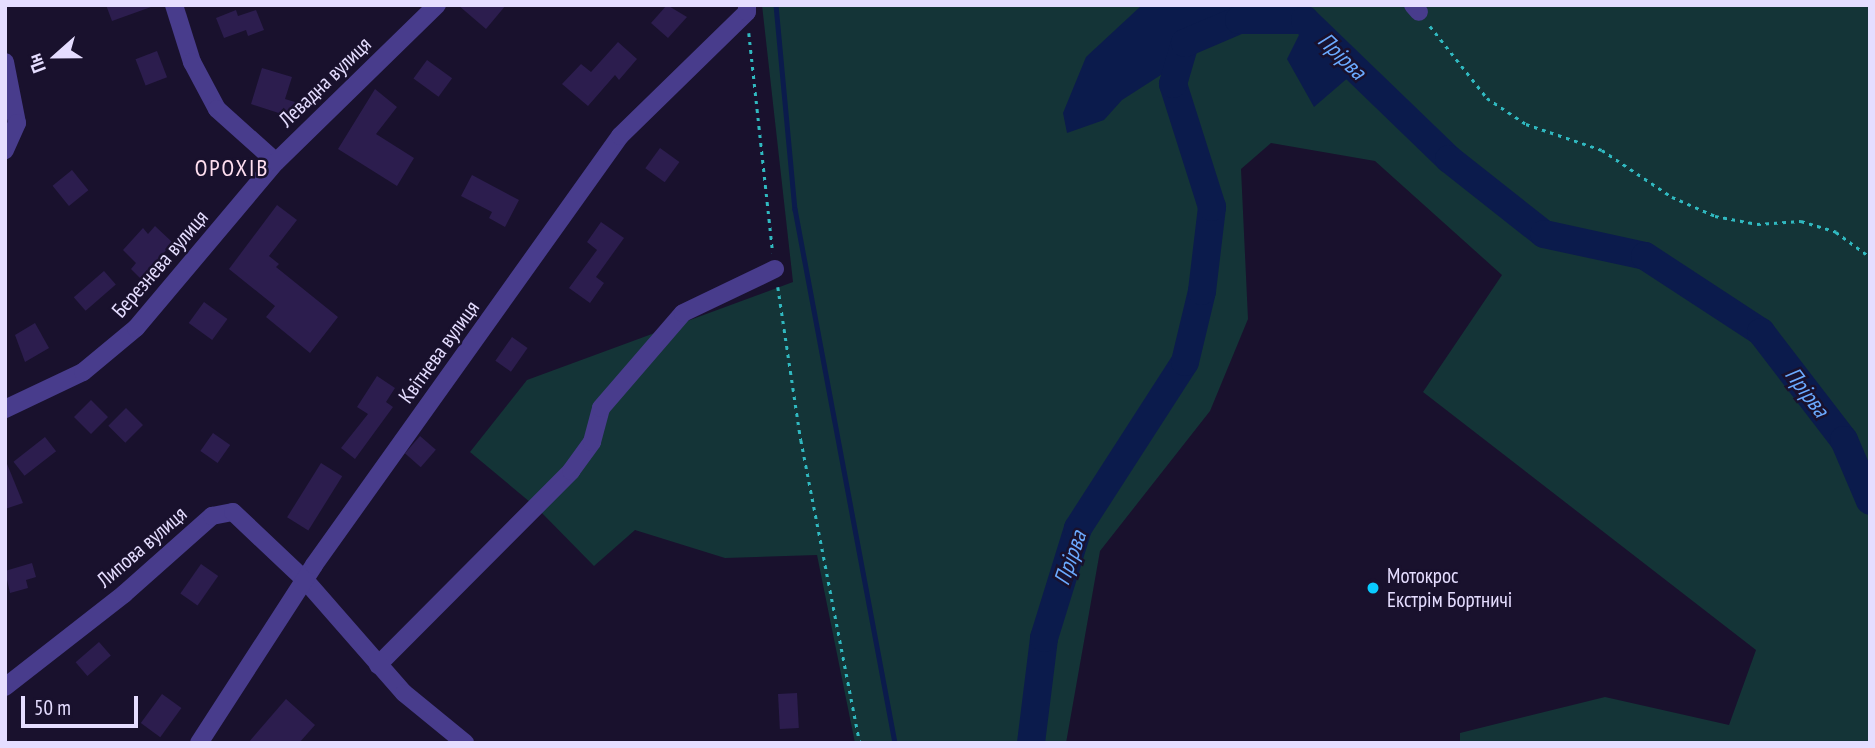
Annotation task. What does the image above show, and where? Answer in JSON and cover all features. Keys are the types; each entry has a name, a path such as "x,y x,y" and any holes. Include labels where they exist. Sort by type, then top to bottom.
{"street":[{"path":"174,5 192,62 217,109 276,162"},
{"name":"Левадна вулиця","path":"276,162 437,5"},
{"name":"Квітнева вулиця","path":"200,743 305,580 620,135 747,9"},
{"path":"5,62 17,123 5,150"},
{"name":"Березнева вулиця","path":"5,409 83,372 136,328 276,162"},
{"path":"377,665 571,471 592,442 601,408 683,313 775,269"},
{"name":"Липова вулиця","path":"5,687 220,512 242,518 305,580"},
{"path":"305,580 377,665 465,743"}],"path":[{"path":"747,9 775,269 802,440 860,743"},
{"path":"1416,9 1487,98 1526,124 1602,150 1672,197 1714,216 1757,224 1801,221 1836,232 1870,257"}],"green space":[{"path":"762,5 1870,5 1870,743 1460,743 1460,733 1605,697 1729,725 1756,650 1423,392 1502,275 1375,161 1271,143 1241,169 1248,319 1210,411 1100,551 1066,743 855,743 817,555 725,558 635,530 594,566 536,507 470,452 527,380 793,282"}],"water":[{"path":"1142,5 1297,5 1334,30 1337,58 1350,76 1314,107 1287,59 1299,35 1281,13 1255,13 1217,23 1192,55 1122,100 1104,120 1067,133 1063,113 1086,57"}],"building":[{"path":"106,5 151,5 151,7 112,21"},
{"path":"458,5 506,5 486,29"},
{"path":"667,5 687,17 668,38 651,23"},
{"path":"236,10 238,16 256,10 264,30 248,36 246,30 224,38 216,18"},
{"path":"618,42 637,59 619,80 615,75 588,106 562,84 581,64 591,72"},
{"path":"157,51 167,77 146,85 136,59"},
{"path":"427,60 452,78 439,97 413,79"},
{"path":"262,68 292,77 285,99 295,102 291,117 251,104"},
{"path":"375,89 397,107 376,134 414,158 397,186 338,149"},
{"path":"660,148 679,162 665,182 645,168"},
{"path":"72,170 88,190 69,206 53,186"},
{"path":"472,175 519,200 505,227 489,218 492,212 461,196"},
{"path":"277,205 297,220 269,256 279,264 276,267 338,317 310,353 266,317 275,306 229,269"},
{"path":"601,222 624,238 596,277 604,283 590,303 569,288 597,250 587,242"},
{"path":"155,226 172,242 143,281 131,269 136,263 123,250 143,228 148,234"},
{"path":"104,271 116,285 86,311 74,297"},
{"path":"204,302 227,319 212,340 189,323"},
{"path":"35,323 49,348 25,362 15,335"},
{"path":"512,337 528,348 511,372 495,361"},
{"path":"377,376 395,388 386,402 393,407 355,459 341,448 368,414 357,407"},
{"path":"91,400 108,417 91,434 74,417"},
{"path":"126,408 143,425 125,443 108,426"},
{"path":"213,433 230,445 218,463 200,451"},
{"path":"420,436 436,450 421,467 405,453"},
{"path":"45,437 56,451 25,476 13,462"},
{"path":"5,459 23,503 5,509"},
{"path":"321,463 342,476 308,531 287,517"},
{"path":"32,563 36,577 26,580 28,588 10,593 5,571"},
{"path":"201,564 218,576 198,606 180,593"},
{"path":"99,642 111,656 87,676 76,662"},
{"path":"797,693 799,728 780,729 778,694"},
{"path":"162,694 181,708 160,737 141,723"},
{"path":"286,699 315,725 299,743 248,743"}],"waterway":[{"path":"776,5 795,209 895,743"},
{"name":"Прірва","path":"1031,743 1044,638 1078,528 1185,362 1202,291 1212,207 1173,84 1185,43 1239,20 1305,20 1449,159 1544,234 1645,256 1761,332 1844,440 1870,501"}],"place":[{"name":"Мотокрос Екстрім Бортничі","path":"1373,588"}],"district":[{"name":"ОРОХІВ","path":"232,168"}]}
